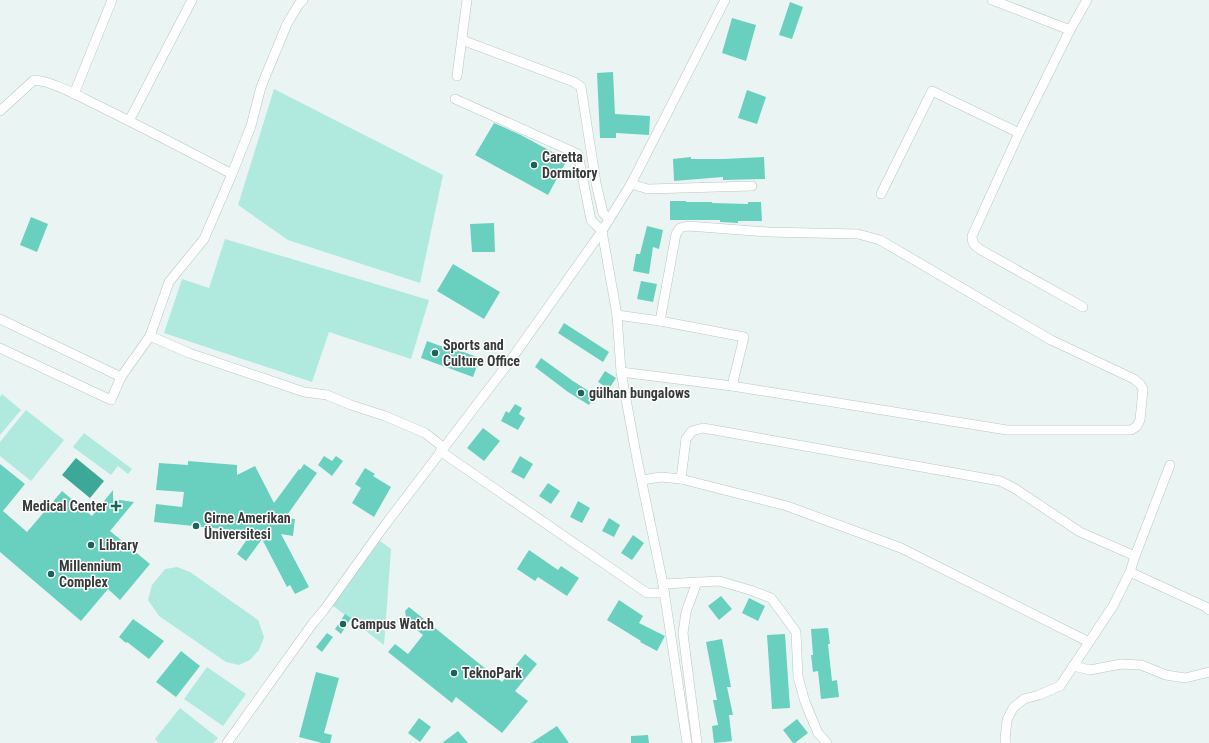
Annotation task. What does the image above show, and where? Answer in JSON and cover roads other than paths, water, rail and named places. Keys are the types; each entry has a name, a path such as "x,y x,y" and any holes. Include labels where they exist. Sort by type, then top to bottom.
{"street":[{"path":"74,94 112,0"},
{"path":"130,121 192,0"},
{"path":"0,348 111,400 121,377 150,336 169,282 204,238 251,126 261,87 287,24 298,4 303,0"},
{"path":"457,76 467,0"},
{"path":"227,743 385,525 510,361 602,231 631,184 724,0"},
{"path":"992,0 1070,30"},
{"path":"1083,307 981,250 972,242 972,236 1019,133 1070,30 1087,0"},
{"path":"462,40 574,82 581,87 596,183 603,212 610,219"},
{"path":"0,111 34,80 41,80 130,121 232,174"},
{"path":"881,194 932,91 1019,133"},
{"path":"455,99 578,154 591,220 602,231 617,315 621,372 664,589 687,743"},
{"path":"631,184 648,189 752,186"},
{"path":"621,372 732,386 1006,430 1131,430 1137,426 1140,420 1143,389 1134,379 1051,340 880,240 858,234 768,232 688,226 680,228 676,234 660,322"},
{"path":"617,315 744,337 732,386"},
{"path":"0,319 121,377"},
{"path":"150,336 189,353 304,392 327,395 385,416 425,433 442,449 647,593 697,582 719,581 771,598 796,632 798,677 805,702 818,733 827,743"},
{"path":"681,479 686,439 692,431 703,428 1000,481 1014,488 1080,532 1135,556"},
{"path":"1006,743 1005,740 1008,720 1013,708 1024,699 1039,695 1060,686 1113,606 1130,572 1170,465"},
{"path":"642,480 661,477 681,479 787,506 901,548 1089,642"},
{"path":"1130,572 1206,607 1209,610"},
{"path":"697,582 686,612 683,634 697,743"},
{"path":"1074,666 1090,670 1121,664 1141,665 1166,676 1185,678 1209,672"}],"place":[{"name":"Caretta Dormitory","path":"534,165"},
{"name":"Sports and Culture Office","path":"435,353"},
{"name":"gülhan bungalows","path":"581,393"},
{"name":"Medical Center","path":"116,506"},
{"name":"Girne Amerikan Üniversitesi","path":"196,526"},
{"name":"Library","path":"91,545"},
{"name":"Millennium Complex","path":"51,574"},
{"name":"Campus Watch","path":"343,624"},
{"name":"TeknoPark","path":"454,673"}]}
